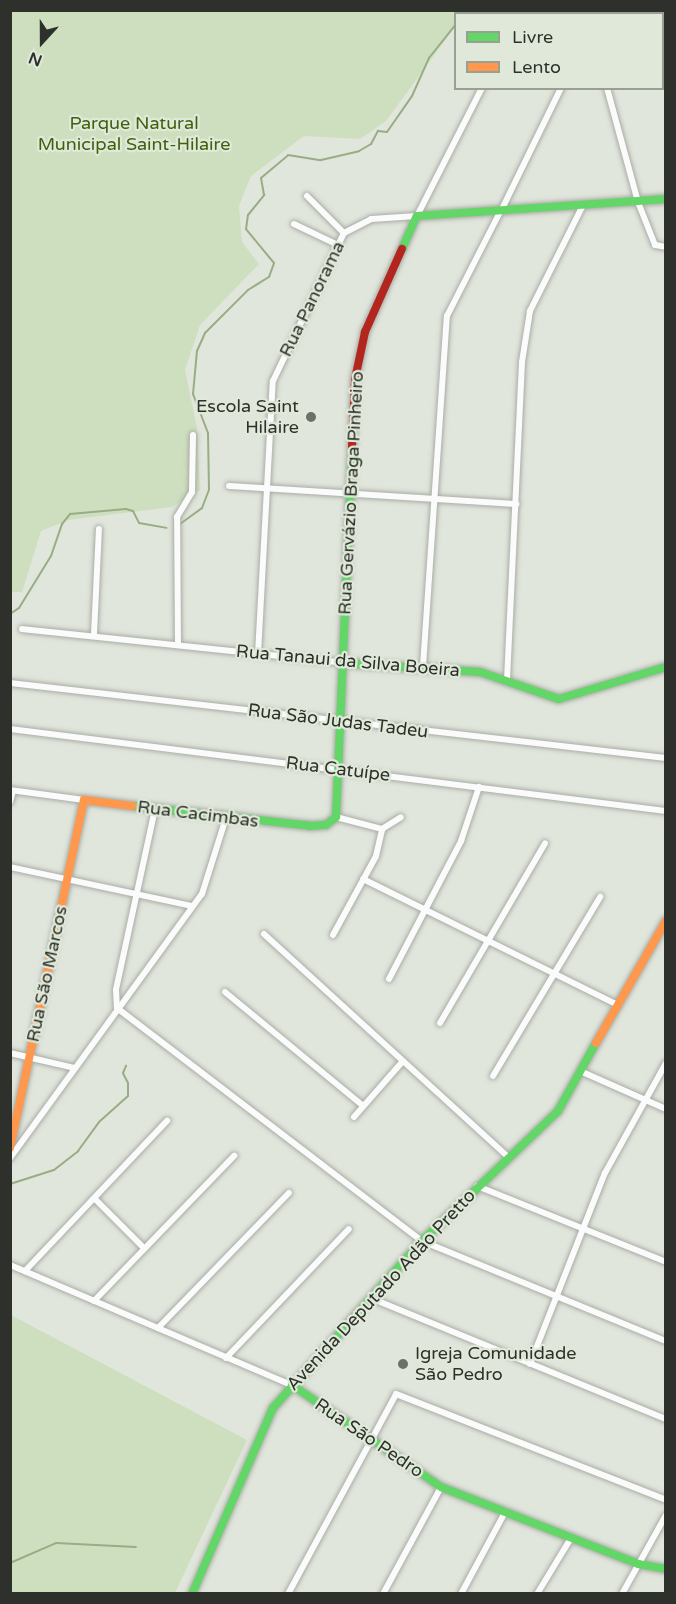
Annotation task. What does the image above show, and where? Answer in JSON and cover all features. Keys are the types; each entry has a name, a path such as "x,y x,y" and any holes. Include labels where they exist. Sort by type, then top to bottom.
{"street":[{"name":"Rua Gervázio Braga Pinheiro","path":"336,817 355,379 364,332 417,216 481,90"},
{"path":"423,666 447,316 560,90"},
{"path":"608,90 638,202 655,244 666,247"},
{"path":"307,196 344,233"},
{"name":"Rua Panorama","path":"258,654 273,381 344,233 370,219 582,207 666,199"},
{"path":"507,680 522,362 530,311 582,207"},
{"path":"294,224 338,245"},
{"path":"178,645 177,518 192,492 193,435"},
{"path":"228,486 269,486 516,504"},
{"path":"94,634 99,529"},
{"name":"Rua Tanaui da Silva Boeira","path":"22,629 94,634 343,663 423,666 480,672 559,699 666,667"},
{"name":"Rua São Judas Tadeu","path":"10,683 666,758"},
{"name":"Rua Catuípe","path":"10,729 666,811"},
{"path":"389,979 461,841 479,787"},
{"path":"10,802 12,790"},
{"name":"Rua Cacimbas","path":"12,790 226,818 310,826 326,825 336,817"},
{"name":"Rua São Marcos","path":"10,1148 84,800"},
{"path":"155,809 116,990 117,1008 422,1241 666,1341"},
{"path":"336,817 382,829"},
{"path":"333,935 376,856 382,829 401,817"},
{"path":"10,1158 192,906 211,873 226,818"},
{"path":"440,1023 545,843"},
{"path":"10,867 192,906"},
{"path":"363,879 552,975 618,1005"},
{"path":"493,1076 600,897"},
{"name":"Avenida Deputado Adão Pretto","path":"192,1593 263,1424 292,1385 373,1299 422,1241 477,1186 558,1112 618,1005 663,933 666,921"},
{"path":"264,934 509,1158"},
{"path":"225,992 362,1105"},
{"path":"10,1053 75,1068"},
{"path":"354,1117 362,1105 403,1061"},
{"path":"530,1364 616,1149 666,1063"},
{"path":"580,1071 666,1109"},
{"path":"25,1271 167,1121"},
{"path":"94,1301 234,1156"},
{"path":"477,1186 666,1262"},
{"path":"158,1328 289,1193"},
{"path":"95,1199 144,1248"},
{"path":"226,1358 350,1228"},
{"name":"Rua São Pedro","path":"10,1265 292,1385 441,1487 504,1514 638,1564 666,1569"},
{"path":"373,1299 666,1419"},
{"path":"288,1593 374,1440 396,1394 666,1500"},
{"path":"383,1593 441,1487"},
{"path":"461,1593 504,1514"},
{"path":"622,1593 666,1515"},
{"path":"537,1593 571,1538"}],"green space":[{"name":"Parque Natural Municipal Saint-Hilaire","path":"11,11 460,11 454,12 454,28 386,121 360,139 304,136 251,176 239,206 242,242 259,264 200,325 185,370 197,428 200,490 172,507 68,520 41,531 22,592 11,592"},
{"path":"11,1315 247,1440 175,1593 11,1593"}],"waterway":[{"path":"180,524 202,508 209,490 208,433 193,394 197,351 205,333 248,290 269,277 274,263 246,229 248,215 264,195 261,178 288,155 321,160 359,151 371,144 378,131 387,132 412,96 429,58 454,27"},
{"path":"10,614 19,608 51,556 62,524 70,514 126,509 133,511 139,523 167,528"},
{"path":"10,1184 54,1170 78,1151 99,1122 128,1096 128,1083 123,1073 126,1066"},
{"path":"10,1563 56,1543 136,1547"}],"traffic: fast":[{"path":"402,249 417,216 666,199"},
{"path":"133,806 310,826 326,825 336,817 352,446"},
{"path":"343,663 480,672 559,699 666,667"},
{"path":"192,1594 273,1408 422,1241 558,1111 596,1043"},
{"path":"292,1385 441,1487 638,1564 666,1569"}],"traffic: slow":[{"path":"10,1148 84,800 133,806"},
{"path":"596,1043 666,921"}],"traffic: jam":[{"path":"352,446 355,379 365,332 402,249"}],"place":[{"name":"Escola Saint Hilaire","path":"311,417"},
{"name":"Igreja Comunidade São Pedro","path":"403,1364"}]}
